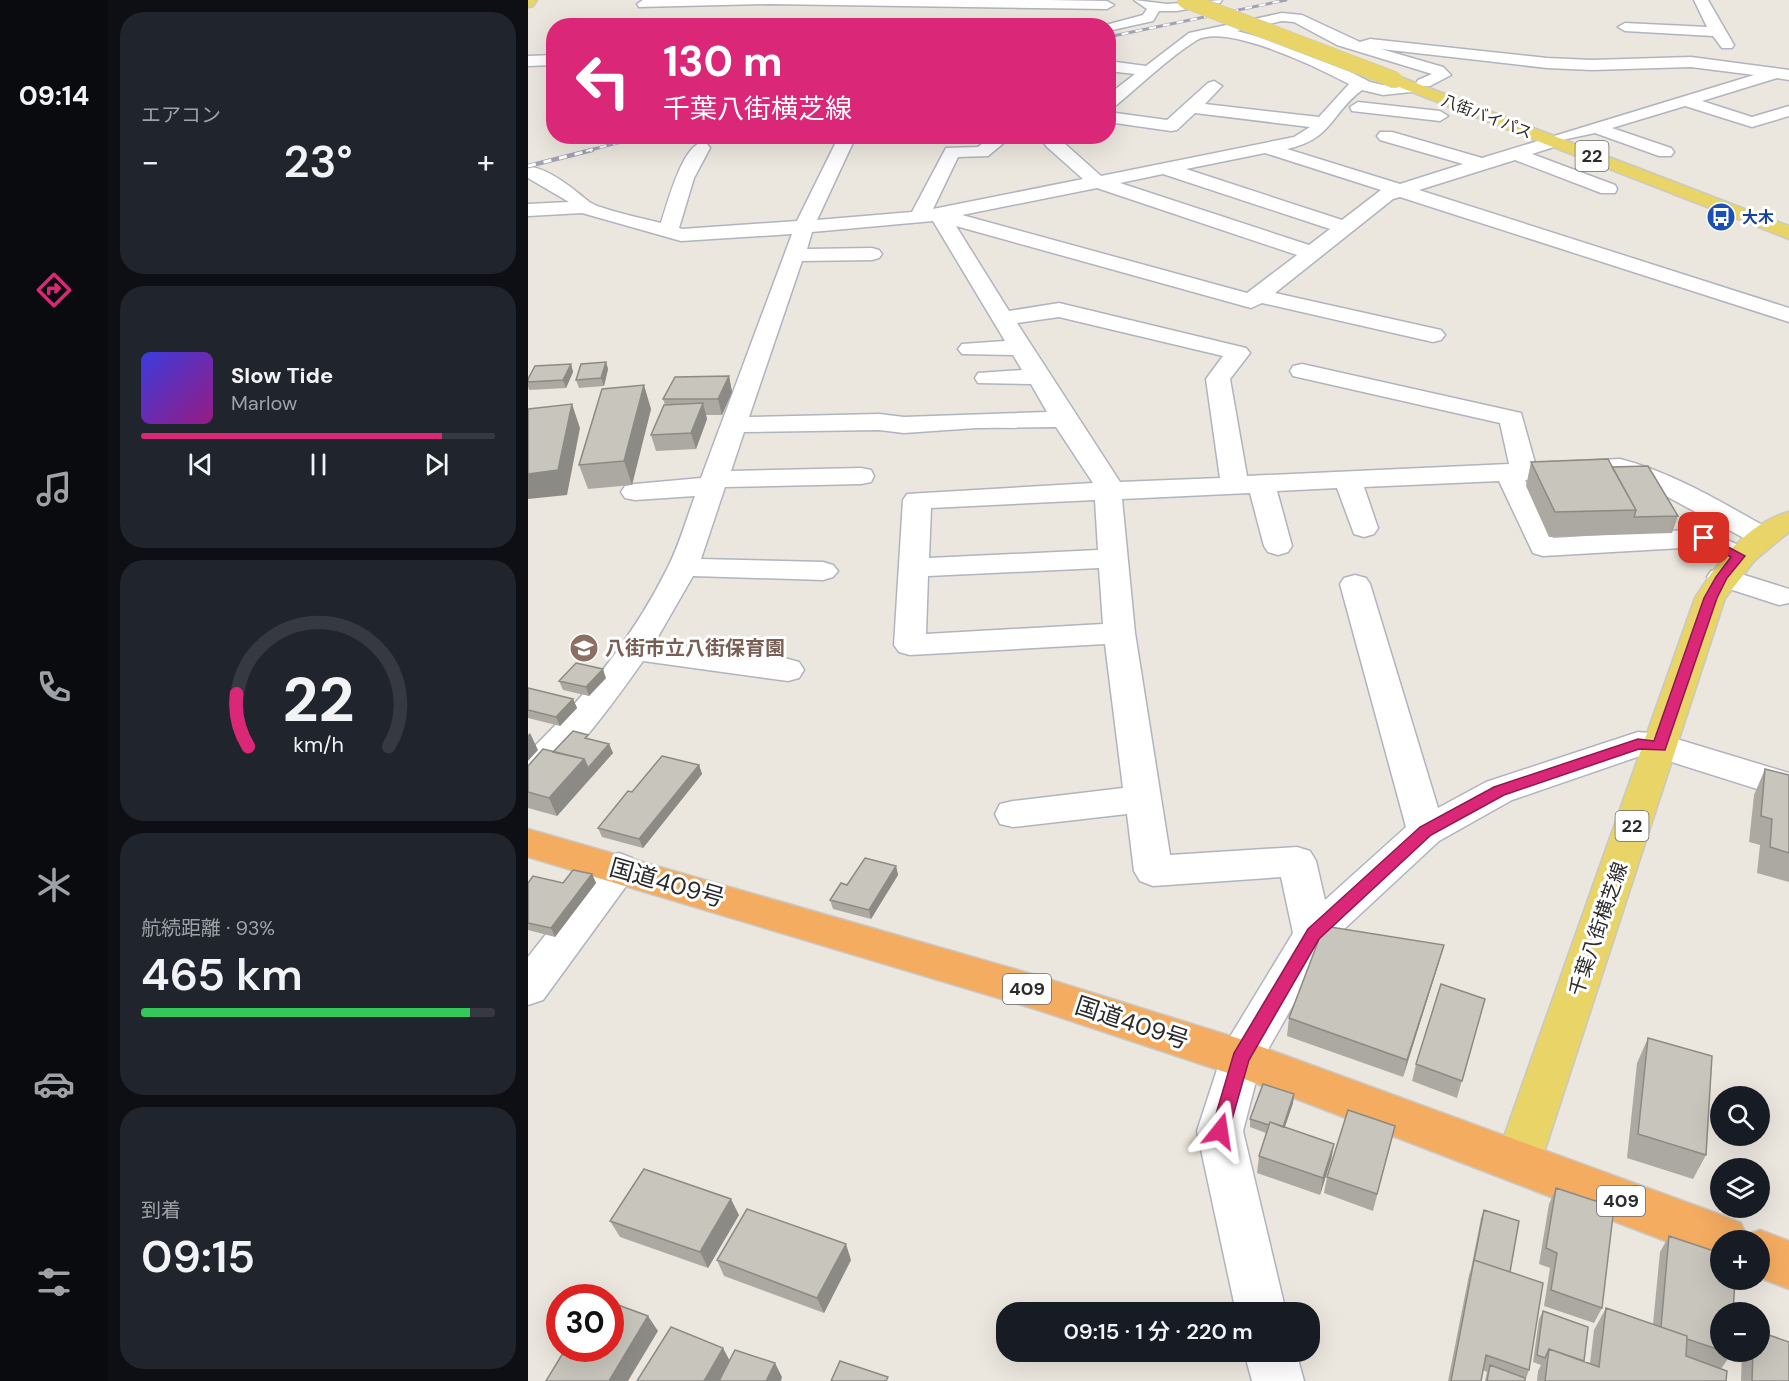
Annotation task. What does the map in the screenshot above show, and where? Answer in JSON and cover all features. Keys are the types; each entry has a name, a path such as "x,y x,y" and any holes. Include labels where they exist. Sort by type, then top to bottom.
{"highway":[{"name":"国道409号","path":"528,843 1023,988 1240,1058 1710,1235"},
{"path":"1770,1258 1789,1265"}],"main road":[{"name":"八街バイパス","path":"1185,0 1789,220"},
{"name":"八街バイパス","path":"1203,0 1409,82"},
{"name":"八街バイパス","path":"1560,138 1789,233"},
{"name":"千葉八街横芝線","path":"1518,1162 1710,598 1753,547"}],"street":[{"path":"644,4 747,0 919,2 1062,10 1107,5"},
{"path":"1147,3 1173,7 1215,0"},
{"path":"1701,0 1717,32 1747,69"},
{"path":"911,18 919,2"},
{"path":"1116,25 1148,18 1154,8 1147,3"},
{"path":"1116,97 1194,36 1220,30 1290,17 1360,48 1437,70 1443,75 1383,90 1360,84 1341,72 1280,47 1220,30"},
{"path":"1625,27 1717,32"},
{"path":"1658,29 1673,62"},
{"path":"1360,48 1370,43 1462,47 1547,63 1601,65 1673,62 1783,74"},
{"path":"528,61 546,60"},
{"path":"1538,79 1547,63"},
{"path":"1116,67 1149,71"},
{"path":"929,216 1251,301 1375,203 1397,190 1560,138 1783,74"},
{"path":"528,210 583,207 681,235 929,216 1307,138 1314,135 1348,91 1360,84"},
{"path":"1116,118 1171,126 1214,86"},
{"path":"1726,90 1789,111"},
{"path":"1235,112 1247,97"},
{"path":"1687,101 1752,122 1789,111"},
{"path":"1191,107 1235,112 1440,116"},
{"path":"1330,114 1392,124 1382,144 1479,163"},
{"path":"1597,128 1665,152"},
{"path":"528,774 593,706 635,650 664,606 683,567 804,226 844,144"},
{"path":"929,216 952,152 982,152 993,144"},
{"path":"1054,144 1096,181 1311,253"},
{"path":"668,231 685,178 701,148"},
{"path":"1267,148 1789,315"},
{"path":"1514,153 1608,189"},
{"path":"1231,155 1275,170"},
{"path":"1164,168 1344,227"},
{"path":"531,172 573,195 583,207"},
{"path":"1353,196 1375,203"},
{"path":"929,216 1002,319 1107,483 1119,633 1153,871 1297,861 1313,934"},
{"path":"794,255 872,254"},
{"path":"1259,296 1433,335"},
{"path":"1002,319 1059,310 1238,353 1218,379 1248,484 1278,546"},
{"path":"970,349 1019,348"},
{"path":"1302,371 1512,418 1517,475 1544,547 1704,538 1753,547"},
{"path":"987,378 1038,377"},
{"path":"733,425 879,422 904,425 976,420 1064,419"},
{"path":"1119,633 910,645 917,500 1348,479 1517,475 1620,466 1638,470 1753,547 1779,596"},
{"path":"635,492 713,482 861,476"},
{"path":"1348,479 1364,528"},
{"path":"914,568 1114,558"},
{"path":"683,567 823,571"},
{"path":"1355,584 1426,831"},
{"path":"635,650 788,670"},
{"path":"1259,1302 1220,1131 1240,1058 1313,934 1426,831 1499,791 1638,744 1660,746 1789,786"},
{"path":"1013,814 1141,799"},
{"path":"528,988 619,868"},
{"path":"1273,1362 1278,1381"}],"building":[{"path":"606,362 601,378 576,380 581,364"},
{"path":"571,364 563,380 528,382 535,366"},
{"path":"729,376 718,399 663,399 675,377"},
{"path":"644,385 624,461 579,465 602,389"},
{"path":"703,403 691,433 651,435 664,405"},
{"path":"572,404 558,470 528,474 528,409"},
{"path":"1608,459 1636,510 1555,512 1531,462"},
{"path":"1648,466 1678,516 1634,517 1636,510 1612,467"},
{"path":"576,663 603,669 586,687 559,681"},
{"path":"528,688 573,699 556,717 528,710"},
{"path":"573,731 588,735 585,738 609,744 588,768 584,759 553,752"},
{"path":"543,749 584,759 549,798 528,792 528,766"},
{"path":"662,756 699,765 639,839 598,828 628,791 632,792"},
{"path":"1765,769 1789,775 1789,853 1770,847 1772,819 1761,816"},
{"path":"865,858 896,866 869,910 830,900 841,883 847,885"},
{"path":"573,870 592,874 551,928 528,923 528,883 533,876 563,883"},
{"path":"1324,926 1444,945 1407,1060 1289,1018"},
{"path":"1441,984 1485,999 1462,1081 1416,1064"},
{"path":"1648,1038 1712,1056 1706,1155 1638,1134"},
{"path":"1263,1084 1294,1094 1283,1127 1250,1119"},
{"path":"1348,1110 1395,1126 1377,1194 1327,1177"},
{"path":"1270,1122 1334,1144 1323,1178 1259,1156"},
{"path":"644,1169 731,1199 700,1252 610,1221"},
{"path":"1556,1188 1614,1207 1602,1308 1551,1290 1557,1253 1546,1248"},
{"path":"747,1209 846,1244 817,1298 717,1260"},
{"path":"1484,1210 1519,1221 1510,1272 1474,1260"},
{"path":"1669,1236 1710,1250 1710,1290 1734,1290 1734,1302 1710,1302 1710,1347 1661,1327"},
{"path":"1474,1260 1543,1283 1529,1370 1486,1355 1481,1381 1451,1381"},
{"path":"624,1307 648,1316 624,1356"},
{"path":"1606,1308 1687,1336 1686,1356 1727,1371 1726,1381 1545,1381 1549,1349 1599,1367"},
{"path":"1543,1311 1588,1327 1584,1361 1549,1349 1545,1358 1537,1355"},
{"path":"671,1327 723,1348 704,1381 637,1381"},
{"path":"1770,1335 1789,1342 1789,1381 1752,1381 1753,1362 1770,1362"},
{"path":"735,1350 775,1363 766,1381 719,1381"},
{"path":"840,1361 888,1377 886,1381 831,1381"},
{"path":"558,1362 620,1362 609,1381 546,1381"},
{"path":"1490,1365 1525,1378 1525,1381 1487,1381"}],"railway":[{"path":"1116,35 1286,0"},
{"path":"586,151 614,144"},
{"path":"528,166 592,150"}],"place":[{"name":"大木","path":"1721,217"},
{"name":"八街市立八街保育園","path":"584,648"}],"route":[{"path":"1220,1131 1240,1058 1313,934 1426,831 1499,791 1638,744 1660,746 1710,598 1722,577 1739,556 1704,538"}]}
